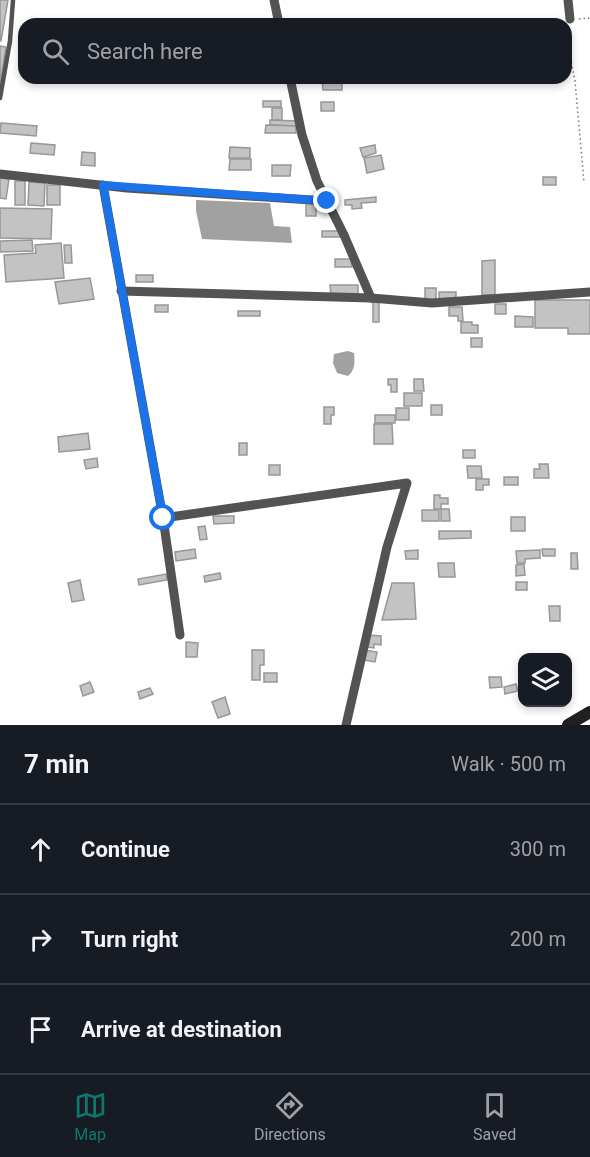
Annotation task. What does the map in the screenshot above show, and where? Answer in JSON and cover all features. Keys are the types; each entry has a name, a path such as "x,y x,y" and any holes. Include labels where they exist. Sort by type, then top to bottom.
{"main road":[{"path":"568,725 590,712"}],"street":[{"path":"274,0 278,18"},
{"path":"568,0 570,18"},
{"path":"291,84 302,135 317,181 371,298"},
{"path":"0,174 103,185 327,201"},
{"path":"103,185 163,518 180,635"},
{"path":"121,291 371,298 432,303 590,292"},
{"path":"163,518 407,483 387,547 346,725"}],"lane":[{"path":"0,98 10,41 13,0"}],"path":[{"path":"572,20 590,18"},
{"path":"572,66 584,182"}],"shaded area":[{"path":"196,200 270,203 274,226 290,227 292,243 202,239"},
{"path":"348,351 354,353 354,360 353,368 348,376 337,373 333,363 334,354"}],"building":[{"path":"0,0 8,0 1,41 0,41"},
{"path":"0,46 6,47 0,85"},
{"path":"322,84 342,84 342,90 323,90"},
{"path":"263,101 281,101 281,107 263,107"},
{"path":"321,102 334,102 334,111 321,111"},
{"path":"272,108 282,108 282,120 272,120"},
{"path":"270,120 296,121 296,126 270,125"},
{"path":"1,123 37,126 36,136 0,133"},
{"path":"266,125 296,126 296,133 265,133"},
{"path":"31,143 55,145 54,155 30,153"},
{"path":"375,145 376,153 363,157 360,148"},
{"path":"230,147 250,148 250,158 229,158"},
{"path":"82,152 95,153 95,166 81,165"},
{"path":"381,155 384,169 367,173 364,158"},
{"path":"230,159 251,159 251,170 229,170"},
{"path":"272,165 291,165 290,176 272,176"},
{"path":"543,177 556,177 556,185 543,185"},
{"path":"0,178 9,179 6,199 0,198"},
{"path":"15,181 25,181 25,205 15,205"},
{"path":"29,182 45,183 44,206 28,205"},
{"path":"47,185 60,185 60,205 47,205"},
{"path":"376,197 376,202 361,203 362,208 352,209 352,205 345,205 345,200"},
{"path":"306,202 316,202 316,216 306,216"},
{"path":"0,208 52,209 51,239 0,238"},
{"path":"322,231 339,231 340,237 322,237"},
{"path":"32,240 33,251 0,252 0,241"},
{"path":"61,243 64,278 6,282 4,255 36,253 35,245"},
{"path":"64,245 71,245 72,263 65,263"},
{"path":"335,259 351,259 352,267 335,267"},
{"path":"495,260 495,295 482,295 482,261"},
{"path":"136,275 153,275 153,282 136,282"},
{"path":"90,278 94,299 59,304 55,282"},
{"path":"330,285 358,285 358,295 331,295"},
{"path":"425,288 436,288 436,301 425,301"},
{"path":"439,292 456,292 456,300 439,300"},
{"path":"535,300 590,300 590,334 568,334 568,328 535,328"},
{"path":"373,301 379,301 379,322 373,322"},
{"path":"495,304 506,304 506,314 495,314"},
{"path":"155,305 168,305 168,312 155,312"},
{"path":"449,307 462,307 463,321 458,321 458,316 449,316"},
{"path":"238,311 260,311 260,316 238,316"},
{"path":"515,316 533,317 533,327 515,327"},
{"path":"461,322 472,322 472,325 478,325 478,333 461,333"},
{"path":"471,338 482,338 482,347 471,347"},
{"path":"388,379 397,379 397,392 391,392"},
{"path":"414,379 423,379 424,391 414,391"},
{"path":"404,393 422,393 422,406 404,406"},
{"path":"431,405 442,405 442,415 431,415"},
{"path":"324,407 334,407 331,424 324,424"},
{"path":"396,408 409,408 409,420 396,420"},
{"path":"375,415 395,415 395,423 375,423"},
{"path":"374,424 392,424 393,444 374,444"},
{"path":"88,433 90,449 59,452 58,437"},
{"path":"239,443 247,443 247,455 239,455"},
{"path":"463,450 475,450 475,458 463,458"},
{"path":"97,458 98,467 86,469 84,460"},
{"path":"539,464 548,464 549,478 534,478 534,469 540,469"},
{"path":"269,465 280,465 280,475 269,475"},
{"path":"467,466 481,466 482,478 468,478"},
{"path":"504,477 518,477 518,485 504,485"},
{"path":"476,479 489,479 489,485 483,485 483,490 476,490"},
{"path":"434,495 448,498 448,504 441,504 441,509 434,509"},
{"path":"441,509 449,509 450,521 441,521"},
{"path":"422,510 439,510 439,521 422,521"},
{"path":"213,516 234,516 234,523 214,524"},
{"path":"511,517 525,517 525,531 511,531"},
{"path":"205,526 207,539 200,540 198,527"},
{"path":"439,531 471,531 471,538 439,539"},
{"path":"195,549 196,558 176,561 175,552"},
{"path":"542,549 555,549 555,556 543,556"},
{"path":"418,550 418,559 406,559 405,551"},
{"path":"540,550 540,558 525,559 525,563 517,563 516,551"},
{"path":"571,553 577,553 578,569 571,569"},
{"path":"438,563 454,563 455,577 439,577"},
{"path":"524,564 525,575 516,576 516,565"},
{"path":"220,573 221,579 205,582 204,576"},
{"path":"166,574 167,580 139,585 138,579"},
{"path":"80,580 84,600 72,602 68,583"},
{"path":"516,582 527,582 527,590 516,590"},
{"path":"392,583 414,583 416,619 382,620"},
{"path":"549,606 560,606 560,621 550,621"},
{"path":"368,635 381,636 381,645 374,644 374,648 367,647"},
{"path":"186,642 198,643 197,657 186,657"},
{"path":"252,650 264,650 264,665 260,665 260,680 252,680"},
{"path":"365,650 377,652 375,662 363,660"},
{"path":"264,673 277,673 277,682 264,682"},
{"path":"489,677 501,677 502,687 490,688"},
{"path":"90,682 94,692 83,696 80,686"},
{"path":"516,684 518,691 505,694 504,687"},
{"path":"150,688 153,694 140,699 138,692"},
{"path":"225,697 230,714 218,718 212,702"}],"route":[{"path":"163,518 103,185 327,201"}]}
